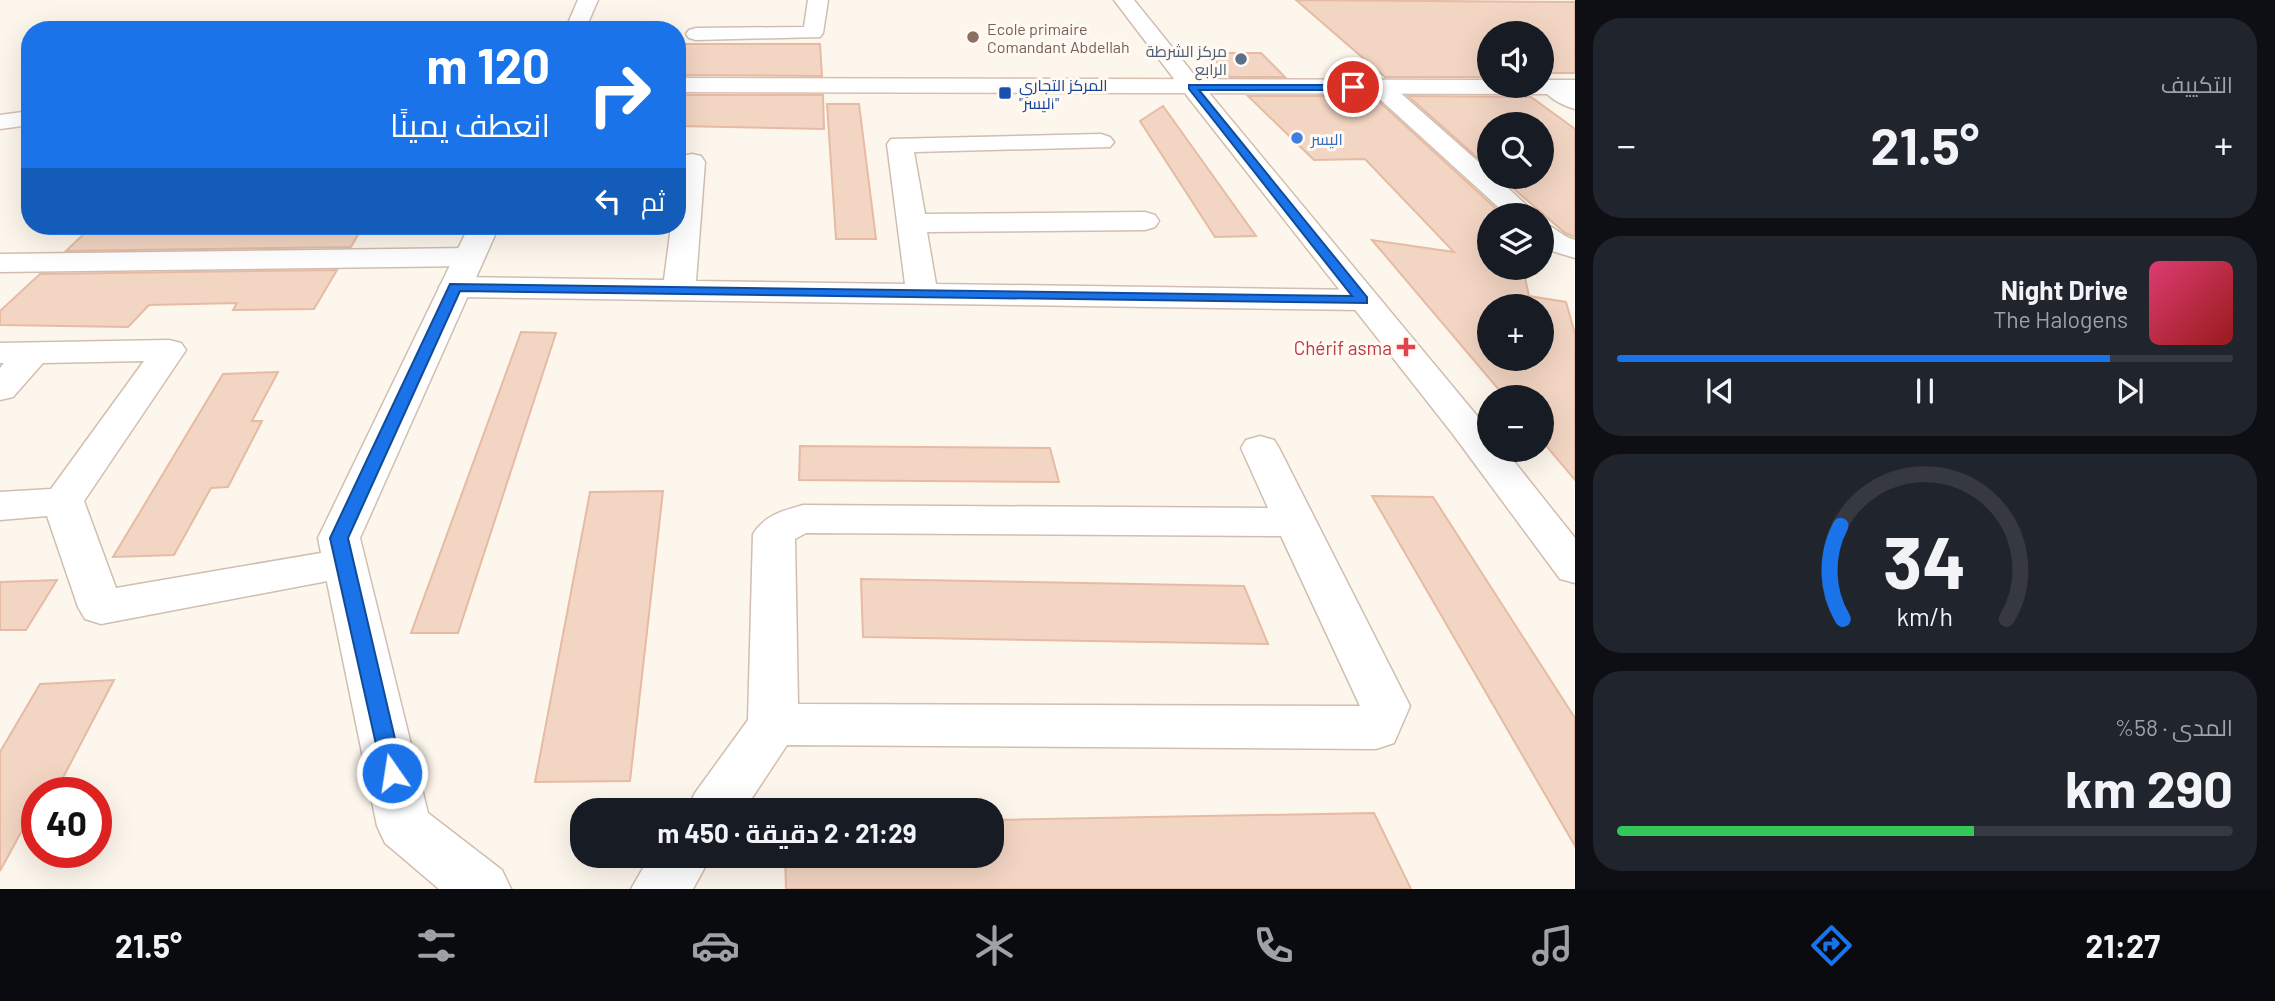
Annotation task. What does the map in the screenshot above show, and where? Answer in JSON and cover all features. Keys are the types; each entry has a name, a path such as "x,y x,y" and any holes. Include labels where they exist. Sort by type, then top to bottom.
{"street":[{"path":"579,21 588,0"},
{"path":"696,34 813,33 818,0"},
{"path":"1124,0 1465,425 1575,568"},
{"path":"686,85 1564,87 1575,102"},
{"path":"1380,87 1510,203"},
{"path":"0,122 21,119"},
{"path":"922,294 900,144 1101,142"},
{"path":"686,221 692,162"},
{"path":"911,223 1145,221"},
{"path":"679,290 685,235"},
{"path":"1554,243 1575,249"},
{"path":"0,263 469,257 679,290 1363,300"},
{"path":"469,257 339,538 404,826 482,889"},
{"path":"0,389 16,354 169,350 63,501"},
{"path":"773,724 1376,728 1385,706 1260,448"},
{"path":"63,501 101,607 344,564"},
{"path":"0,506 63,501"},
{"path":"722,798 773,724 774,534 785,525 803,519 1296,522"},
{"path":"660,889 675,868"}],"building":[{"path":"1296,0 1575,2 1575,73 1554,73 1554,21 1477,21 1477,77 1385,77"},
{"path":"686,44 820,44 822,76 686,75"},
{"path":"1209,53 1261,53 1285,77 1230,77"},
{"path":"686,95 823,95 824,129 686,126"},
{"path":"1248,96 1373,96 1490,203 1477,203 1477,280 1526,280 1529,294 1477,294 1477,364 1372,240 1454,252 1365,159 1314,160"},
{"path":"1408,96 1532,98 1552,112 1477,112 1477,157"},
{"path":"827,104 859,104 876,239 836,239"},
{"path":"1163,106 1256,236 1215,237 1140,121"},
{"path":"1554,114 1575,129 1575,237 1554,224 1554,203 1530,203 1514,189 1554,189"},
{"path":"83,235 358,235 351,247 66,251"},
{"path":"337,270 314,309 233,310 237,303 149,305 128,327 0,325 0,311 40,274"},
{"path":"1554,300 1566,302 1575,334 1575,480 1554,455 1554,385 1495,385 1483,371 1554,371"},
{"path":"521,332 556,333 458,633 411,633"},
{"path":"278,372 252,421 262,421 228,487 211,488 174,555 113,557 223,374"},
{"path":"800,446 1050,448 1059,482 799,480"},
{"path":"663,491 630,781 535,782 590,492"},
{"path":"1372,496 1433,497 1575,718 1575,846"},
{"path":"861,579 1244,586 1268,644 863,637"},
{"path":"57,580 26,630 0,630 0,582"},
{"path":"114,680 63,777 21,777 21,832 0,871 0,752 40,684"},
{"path":"1374,813 1411,889 786,889 785,868 1004,868 1004,820"}],"place":[{"name":"Ecole primaire Comandant Abdellah","path":"973,37"},
{"name":"مركز الشرطة الرابع","path":"1241,59"},
{"name":"المركز التجاري \"اليسر\"","path":"1005,93"},
{"name":"اليسر","path":"1297,138"},
{"name":"Chérif asma","path":"1406,347"}],"route":[{"path":"392,773 339,538 455,287 1363,300 1192,87 1353,87"}]}
